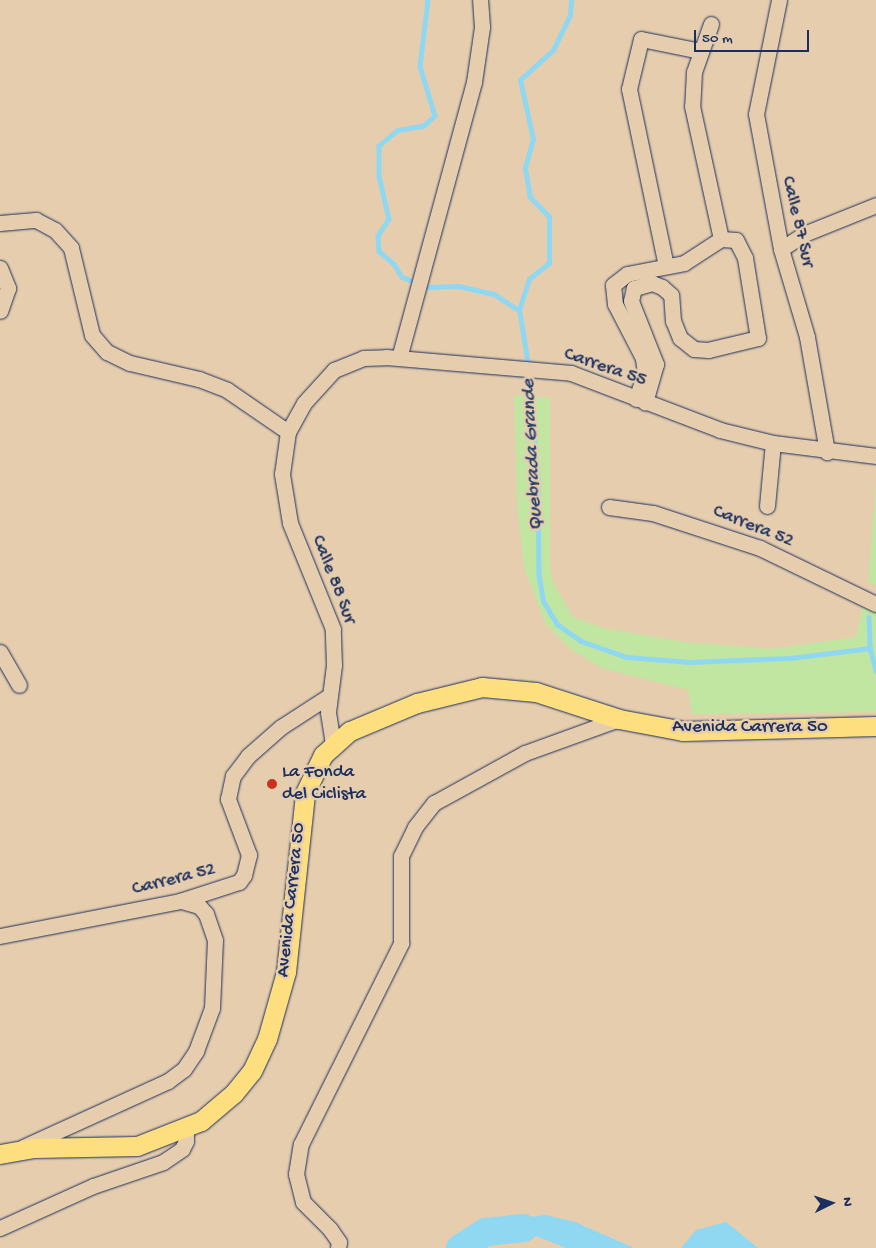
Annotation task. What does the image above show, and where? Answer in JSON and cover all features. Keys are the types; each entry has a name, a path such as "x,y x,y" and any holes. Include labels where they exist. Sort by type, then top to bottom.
{"main road":[{"name":"Avenida Carrera 50","path":"8,1152 137,1146 186,1128 234,1093 252,1071 267,1039 286,972 305,793 315,768 333,744 350,731 417,703 482,687 536,692 619,719 683,731 876,726"}],"street":[{"path":"399,358 474,82 482,27 480,0"},
{"name":"Calle 87 Sur","path":"779,0 756,114 781,249 807,337 827,452"},
{"path":"711,24 700,51 692,89 694,124 721,239"},
{"path":"666,266 629,90 642,39 700,51"},
{"path":"781,249 804,234 876,205"},
{"path":"0,223 36,220 55,230 72,248 92,335 107,352 130,363 199,379 227,390 288,432"},
{"path":"721,239 736,240 743,253 758,338 708,350 694,349 680,338 673,321 671,295 662,286 652,283 634,288 631,300 656,364 641,401 645,373 643,358 615,304 614,285 626,274 666,266 697,257 721,239"},
{"path":"0,268 8,288 0,311"},
{"name":"Carrera 55","path":"288,432 304,403 334,370 363,358 399,358 549,370 591,380 641,401 720,430 773,443 827,452 876,456"},
{"name":"Calle 88 Sur","path":"288,432 282,474 290,523 329,616 335,642 329,696 329,731 333,744"},
{"path":"767,506 773,443"},
{"name":"Carrera 52","path":"610,506 653,513 751,545 876,604"},
{"path":"0,652 19,685"},
{"name":"Carrera 52","path":"0,936 180,901 229,888 244,875 249,855 228,799 233,776 248,756 281,726 329,696"},
{"path":"338,1248 339,1242 330,1229 303,1202 296,1174 301,1144 401,944 402,856 415,827 434,803 525,753 619,719"},
{"path":"8,1152 168,1081 192,1057 212,1008 215,940 206,914 199,906 180,901"},
{"path":"0,1228 93,1186 162,1162 182,1149 186,1141 186,1128"}],"green space":[{"path":"514,395 550,398 550,567 553,582 573,617 604,628 685,642 772,649 856,637 862,607 876,613 876,712 692,714 688,690 601,668 572,650 546,625 524,568 517,504"},
{"path":"876,483 876,586 868,582"}],"water":[{"path":"545,1215 575,1222 634,1248 566,1248 536,1236 486,1244 486,1223"},
{"path":"726,1222 758,1248 681,1248 696,1230"}],"waterway":[{"path":"428,0 420,66 435,116 424,126 397,131 379,146 379,176 389,219 378,236 379,251 394,264 402,277 428,287 459,286 494,294 519,310"},
{"name":"Quebrada Grande","path":"528,365 519,310 529,279 549,263 549,217 530,197 525,168 533,139 520,80 553,50 570,15 571,0"},
{"name":"Quebrada Grande","path":"530,373 538,481 539,575 544,602 557,624 581,641 627,657 689,662 790,658 870,648"},
{"name":"Quebrada Grande","path":"869,617 870,648 876,671"},
{"path":"460,1248 486,1232 524,1228"}],"place":[{"name":"La Fonda del Ciclista","path":"272,784"}]}
